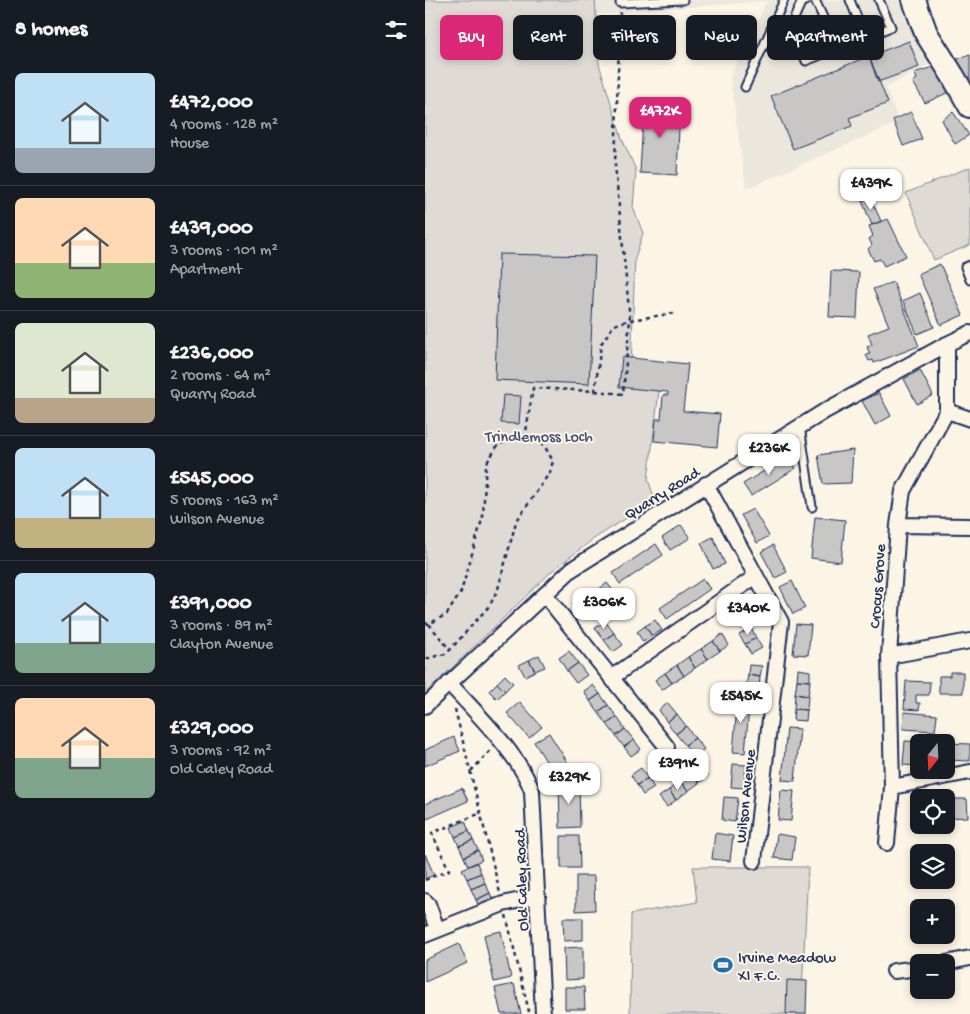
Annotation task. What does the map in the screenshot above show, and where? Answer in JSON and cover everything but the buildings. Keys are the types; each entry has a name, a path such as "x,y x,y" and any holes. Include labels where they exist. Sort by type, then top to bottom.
{"main road":[{"path":"914,0 925,33 970,106"}],"street":[{"name":"Quarry Road","path":"425,706 572,569 825,411 970,333"},
{"name":"Crocus Grove","path":"887,843 892,787 889,656 898,525 903,491 947,411 947,344"},
{"path":"947,411 970,419"},
{"name":"Wilson Avenue","path":"707,484 781,622 755,861"},
{"path":"898,525 969,526"},
{"path":"611,678 757,576"},
{"path":"545,595 667,748"},
{"path":"889,656 970,641"},
{"name":"Old Caley Road","path":"449,683 501,741 529,782 532,791 543,1014"},
{"path":"892,787 970,772"},
{"path":"425,902 427,904 431,932 503,904 538,896"},
{"path":"955,960 970,958"},
{"path":"894,971 910,969"}],"lane":[{"path":"620,2 683,0"},
{"path":"745,87 784,0"},
{"path":"796,15 801,3 808,0"},
{"path":"815,0 822,15"},
{"path":"850,0 856,15"},
{"path":"879,0 891,27 884,30"},
{"path":"970,265 965,267 970,280"},
{"path":"800,426 812,507"}],"path":[{"path":"525,438 533,388 595,390 623,394 630,320 615,164 620,2"},
{"path":"595,390 601,344 614,325 630,320 676,313"},
{"path":"425,659 445,654 450,650 490,605 498,589 516,522 550,472 553,461 545,447 538,442 525,438 512,439 498,445 485,464 483,516 461,592 447,614 427,624 450,650"},
{"path":"449,683 529,1014"},
{"path":"471,771 501,741"},
{"path":"425,880 449,870 432,833 481,813"}],"shaded area":[{"path":"595,0 904,0 932,63 886,88 899,122 746,189 730,77 738,60 757,60 757,22 767,1 596,14"}],"green space":[{"name":"Trindlemoss Loch","path":"425,0 595,0 593,60 599,60 622,139 636,170 633,207 643,233 635,258 631,369 660,383 648,479 655,500 592,540 553,570 425,694"},
{"path":"970,167 970,245 934,260 906,193"},
{"path":"693,867 808,867 801,1014 630,1014 631,914 697,902"}],"place":[{"name":"Irvine Meadow XI F.C.","path":"723,965"}]}
